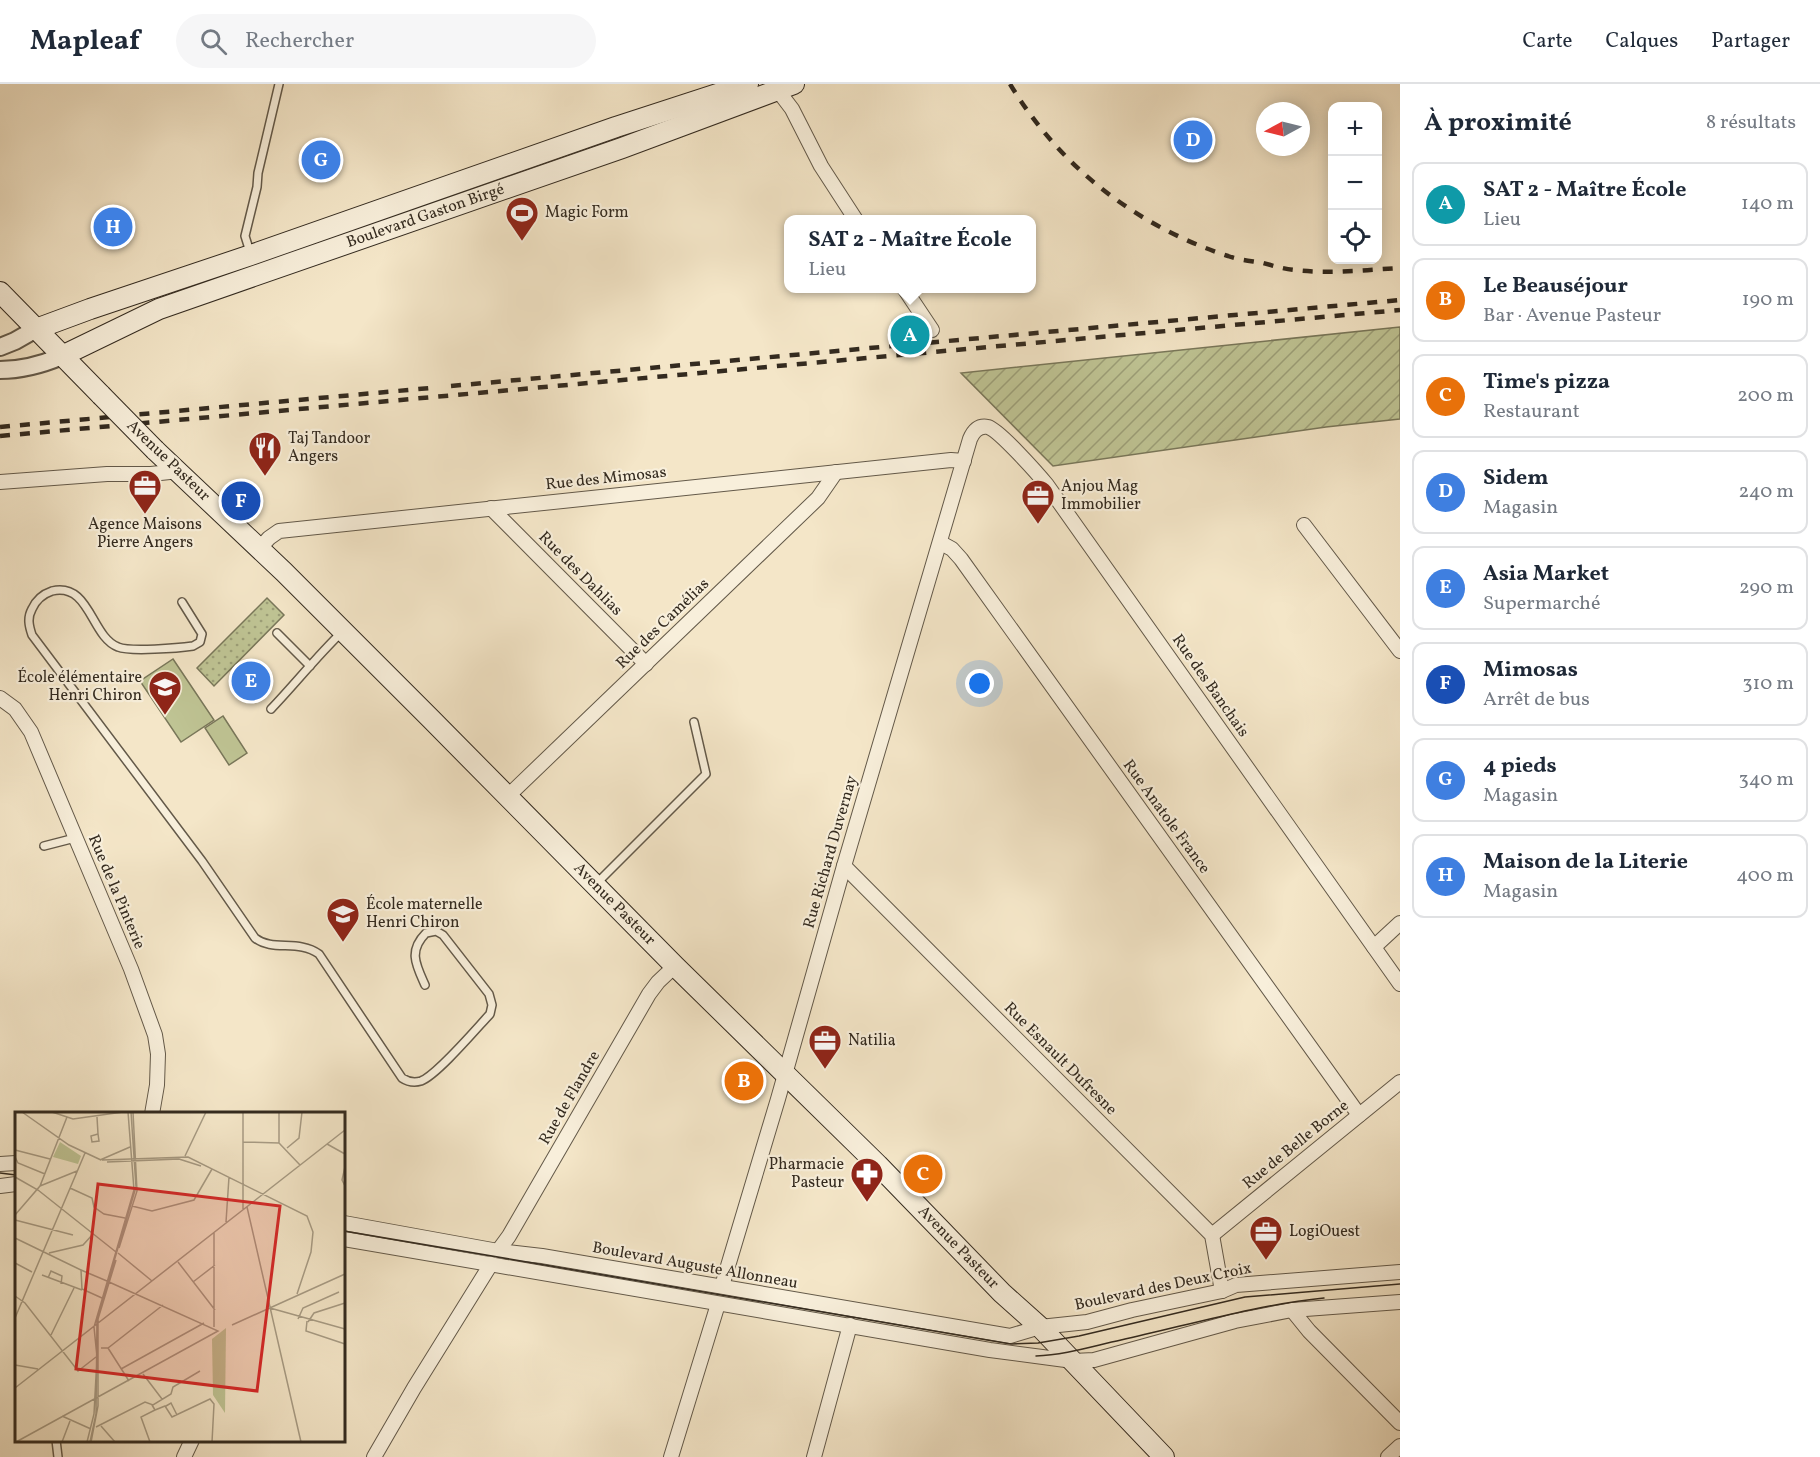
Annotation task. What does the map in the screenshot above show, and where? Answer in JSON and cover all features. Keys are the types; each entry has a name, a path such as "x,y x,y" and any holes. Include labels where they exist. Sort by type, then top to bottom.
{"main road":[{"name":"Boulevard Gaston Birgé","path":"36,329 616,127 748,84"},
{"name":"Boulevard Gaston Birgé","path":"62,356 159,309 622,148 782,86"},
{"name":"Avenue Pasteur","path":"0,292 155,450 343,631 675,966 914,1202 1002,1293 1040,1327 1164,1457"}],"street":[{"path":"782,86 821,166 853,215"},
{"path":"907,293 932,330"},
{"path":"0,347 36,329"},
{"path":"0,370 39,366 62,356"},
{"name":"Rue des Banchais","path":"977,429 983,427 995,430 1047,485 1400,984"},
{"name":"Rue Richard Duvernay","path":"722,1286 964,461 973,433 977,429"},
{"name":"Rue des Mimosas","path":"259,549 279,531 951,460 964,461"},
{"path":"0,482 179,471"},
{"name":"Rue des Camélias","path":"508,796 818,498 836,472"},
{"name":"Rue des Dahlias","path":"491,508 646,664"},
{"path":"1304,525 1400,651"},
{"name":"Rue Anatole France","path":"940,543 952,549 961,559 1359,1115"},
{"name":"Rue de la Pinterie","path":"0,698 15,709 30,732 131,969 155,1035 158,1054 157,1085 152,1112"},
{"name":"Rue Esnault Dufresne","path":"844,866 1212,1235"},
{"path":"1374,947 1400,923"},
{"name":"Rue de Flandre","path":"498,1251 515,1226 649,994 675,966"},
{"name":"Rue de Belle Borne","path":"1212,1235 1400,1082"},
{"path":"0,1164 15,1163"},
{"path":"0,1186 15,1183"},
{"name":"Boulevard Auguste Allonneau","path":"345,1223 498,1251 722,1286 1010,1336 1040,1327"},
{"path":"1212,1235 1222,1291"},
{"path":"345,1239 990,1350 1073,1361 1094,1360 1235,1321 1292,1310 1400,1302"},
{"path":"379,1456 414,1388 491,1264"},
{"name":"Boulevard des Deux Croix","path":"1040,1327 1088,1322 1222,1291 1236,1285 1400,1272"},
{"path":"671,1457 718,1304"},
{"path":"1292,1310 1309,1332 1400,1424"},
{"path":"814,1457 850,1325"},
{"path":"183,1457 191,1442"},
{"path":"1388,1457 1400,1446"}],"lane":[{"path":"258,274 245,237 279,84"},
{"path":"182,603 202,634 200,642 192,646 130,649 117,647 106,638 82,601 67,591 52,591 39,599 30,612 29,628 202,861 255,938 264,944 308,948 319,954 402,1078 412,1082 424,1080 438,1069 490,1014 492,1005 489,994 443,935 436,931 426,933 417,945 415,953 415,962 425,985"},
{"path":"271,710 323,650 343,631"},
{"path":"277,633 310,666"},
{"path":"596,885 706,774 694,722"},
{"path":"44,846 75,838"},
{"path":"56,1442 58,1457"}],"green space":[{"path":"1400,327 1400,419 1326,427 1053,466 961,373"},
{"path":"267,598 284,615 214,686 197,668"},
{"path":"173,659 214,720 181,742 140,681"},
{"path":"223,716 247,753 229,765 205,728"}],"tram line":[{"path":"0,1173 15,1175"},
{"path":"345,1231 1011,1344 1038,1343 1079,1336 1245,1297 1400,1284"},
{"path":"1036,1356 1079,1350 1247,1310 1324,1298"}],"railway":[{"path":"1010,84 1052,142 1077,167 1103,190 1162,228 1232,257 1291,270 1334,272 1400,268"},
{"path":"451,386 1400,300"},
{"path":"0,436 1400,310"},
{"path":"0,427 430,388"}],"place":[{"name":"Sidem","path":"1193,140"},
{"name":"4 pieds","path":"321,160"},
{"name":"Maison de la Literie","path":"113,227"},
{"name":"Magic Form","path":"522,242"},
{"name":"SAT 2 - Maître École","path":"910,335"},
{"name":"Taj Tandoor Angers","path":"265,477"},
{"name":"Mimosas","path":"241,501"},
{"name":"Agence Maisons Pierre Angers","path":"145,515"},
{"name":"Anjou Mag Immobilier","path":"1038,525"},
{"name":"Asia Market","path":"251,681"},
{"name":"École élémentaire Henri Chiron","path":"165,716"},
{"name":"École maternelle Henri Chiron","path":"343,943"},
{"name":"Natilia","path":"825,1070"},
{"name":"Le Beauséjour","path":"744,1081"},
{"name":"Time's pizza","path":"923,1174"},
{"name":"Pharmacie Pasteur","path":"867,1203"},
{"name":"LogiOuest","path":"1266,1261"}]}
